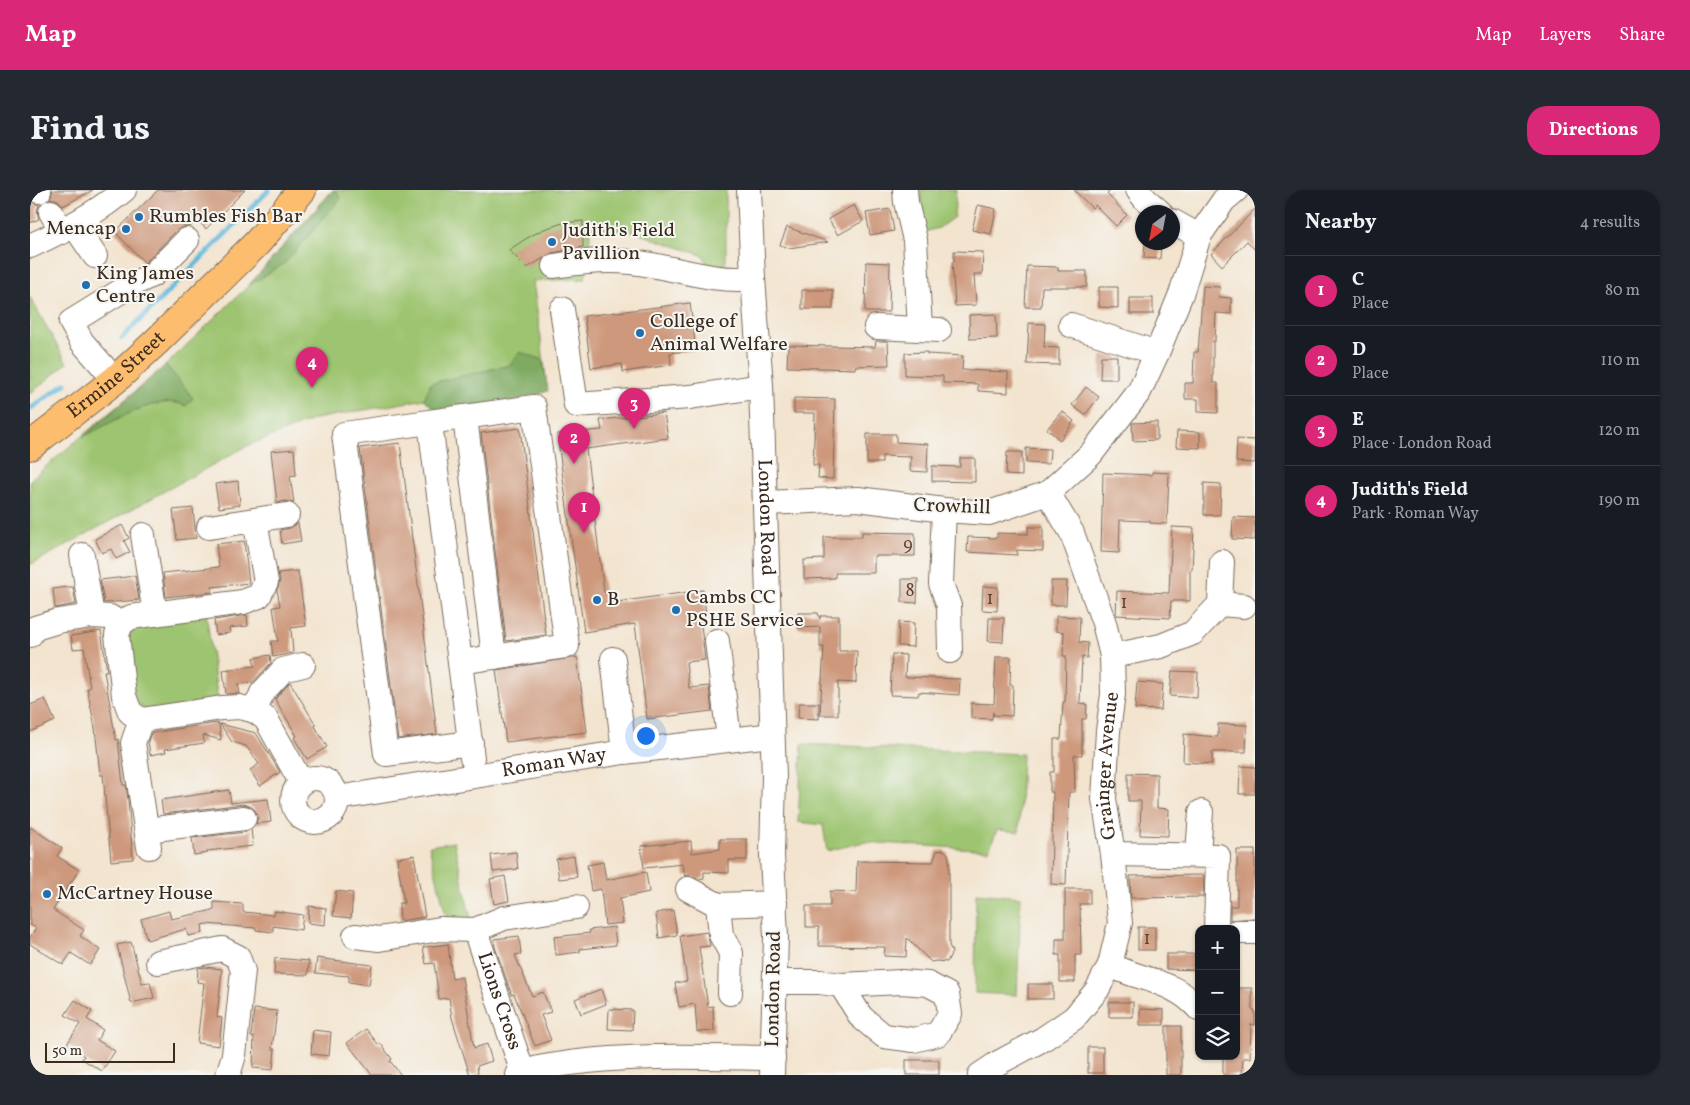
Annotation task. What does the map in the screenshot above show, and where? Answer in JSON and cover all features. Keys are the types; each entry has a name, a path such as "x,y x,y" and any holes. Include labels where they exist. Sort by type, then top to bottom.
{"main road":[{"name":"Ermine Street","path":"30,446 115,380 257,244 302,190"}],"street":[{"path":"30,246 62,223 114,198 124,190"},
{"name":"London Road","path":"750,190 753,278 761,386 774,776 772,855 775,903 773,1066"},
{"path":"876,327 929,329 905,190"},
{"path":"1138,190 1152,205"},
{"name":"Crowhill","path":"765,503 858,499 944,510 990,513 1048,493 1091,454 1139,392 1157,353 1200,236 1224,200 1236,190"},
{"path":"62,223 95,256"},
{"path":"1180,225 1200,236"},
{"path":"115,380 82,342 71,322 129,286 152,275 187,240"},
{"path":"554,266 598,260 632,262 706,276 730,279 753,278"},
{"path":"562,309 576,405 690,397 761,386"},
{"path":"1071,325 1157,353"},
{"path":"460,662 567,646 534,407 344,434 386,754 471,743"},
{"path":"465,417 494,657"},
{"path":"430,423 474,775"},
{"name":"Grainger Avenue","path":"980,1075 1043,1039 1074,1018 1097,990 1110,965 1120,923 1113,854 1104,799 1108,732 1113,694 1112,656 1104,623 1072,533 1048,493"},
{"path":"944,510 941,584 949,606 952,651"},
{"path":"209,527 287,515"},
{"path":"255,520 266,582 259,596 243,602 131,618 121,624 117,635 124,696 130,712 141,720 222,708 240,707 255,711 266,719 301,782"},
{"path":"143,535 155,614"},
{"path":"82,555 92,616"},
{"path":"1112,656 1160,646 1193,633 1220,604 1222,562"},
{"path":"1220,604 1244,606"},
{"path":"30,635 35,628 58,621 92,616 110,617 121,624"},
{"path":"717,641 729,739"},
{"path":"612,659 624,752"},
{"path":"255,711 262,693 283,670 303,665"},
{"path":"141,720 133,743 148,839 244,818"},
{"name":"Roman Way","path":"337,798 624,752 772,735"},
{"path":"308,778 322,779 328,782 334,789 337,798 335,810 329,817 317,822 304,820 294,809 292,800 296,788 308,778"},
{"path":"1201,812 1216,925"},
{"path":"1113,854 1208,855"},
{"path":"688,889 718,905 721,935 731,953 730,993"},
{"name":"London Road","path":"718,905 775,903"},
{"name":"Lions Cross","path":"355,936 379,940 440,929 475,930 504,918 576,907"},
{"name":"Lions Cross","path":"475,930 520,1074"},
{"path":"1240,932 1255,932"},
{"path":"158,962 222,949 238,957 243,970 231,1074"},
{"path":"1110,965 1127,974 1161,982 1189,998 1195,1005"},
{"path":"775,982 820,982 841,985"},
{"path":"520,1074 546,1066 590,1068 640,1056 773,1066"}],"green space":[{"path":"333,190 726,190 726,262 722,268 708,269 704,256 634,232 591,228 585,279 533,281 546,377 315,419 247,446 30,565 30,480 166,365 248,286"},
{"path":"333,190 341,198 285,263 248,286"},
{"path":"920,190 956,190 954,217 939,228 924,232"},
{"path":"30,297 67,363 30,394"},
{"path":"520,352 543,360 548,391 506,403 439,414 424,399 431,383 510,365"},
{"path":"166,365 193,398 186,406 175,403 162,403 148,406 134,411 83,437"},
{"path":"206,611 218,703 148,711 133,701 128,626"},
{"path":"802,744 1022,754 1019,832 997,830 989,850 864,842 827,851 823,825 798,822"},
{"path":"454,842 471,920 447,920 429,846"},
{"path":"976,893 1021,897 1017,995 975,993"}],"building":[{"path":"53,190 93,190 63,206 58,200 50,198"},
{"path":"158,190 245,190 206,229 197,220 190,227 183,227 177,230 145,263 115,232"},
{"path":"1074,190 1111,190 1107,194 1127,215 1116,226 1095,205 1092,208"},
{"path":"30,201 39,205 37,211 39,219 30,223"},
{"path":"854,205 863,221 838,235 828,219"},
{"path":"978,205 996,209 991,234 972,230"},
{"path":"890,209 894,231 870,235 866,213"},
{"path":"1255,209 1255,250 1247,241 1222,266 1211,254"},
{"name":"Judith's Field Pavillion","path":"583,221 583,247 552,253 527,268 509,250 544,229 563,223"},
{"path":"787,227 828,242 789,248 780,245"},
{"path":"1144,250 1161,250 1160,259 1144,258"},
{"path":"954,251 983,252 982,274 974,274 976,305 955,306 952,262 954,262"},
{"path":"866,262 890,263 889,312 865,312"},
{"path":"1027,266 1058,267 1058,271 1087,271 1087,287 1042,287 1041,307 1025,307"},
{"path":"1203,286 1220,287 1219,297 1231,298 1231,314 1216,313 1215,341 1213,341 1213,383 1218,383 1218,413 1198,412 1198,399 1185,399 1185,383 1193,383 1194,352 1198,352"},
{"path":"1099,287 1118,287 1118,308 1099,307"},
{"path":"802,290 833,290 833,309 802,309"},
{"path":"1130,298 1153,298 1153,314 1130,314"},
{"name":"College of Animal Welfare","path":"690,303 696,350 670,353 671,365 623,372 622,364 591,368 584,316"},
{"path":"996,314 997,338 970,339 969,315"},
{"path":"1029,323 1045,324 1044,347 1059,348 1059,365 1027,364"},
{"path":"876,341 888,341 889,365 855,366 855,369 787,367 788,345 875,347"},
{"path":"927,352 927,354 963,356 962,370 1008,372 1008,393 978,391 978,384 943,383 943,376 905,375 905,353"},
{"path":"1101,356 1117,356 1117,379 1100,379"},
{"path":"1086,387 1099,397 1085,415 1072,405"},
{"path":"794,398 835,399 833,479 818,478 819,465 813,465 815,413 794,413"},
{"path":"1062,411 1074,421 1060,440 1047,429"},
{"path":"664,413 668,438 586,449 604,592 617,602 703,590 706,615 700,616 705,660 686,662 689,688 709,686 712,711 647,719 635,624 584,632 557,434 602,430 600,420"},
{"path":"1157,422 1157,440 1133,441 1132,423"},
{"path":"520,428 546,635 506,641 481,433"},
{"path":"1177,431 1200,432 1200,448 1176,447"},
{"path":"867,434 896,434 896,442 928,444 927,472 910,471 911,457 882,456 882,463 867,463"},
{"path":"1237,439 1255,440 1255,463 1236,462"},
{"path":"400,443 437,734 398,739 360,448"},
{"path":"1026,448 1050,449 1049,464 1026,463"},
{"path":"294,449 296,475 290,476 294,503 285,501 277,503 271,451"},
{"path":"1007,452 1022,452 1022,476 1006,475"},
{"path":"960,458 975,458 975,482 932,481 932,466 960,467"},
{"path":"1152,472 1169,473 1167,524 1150,523 1150,521 1120,520 1119,553 1101,552 1103,473 1152,475"},
{"path":"238,481 240,505 219,508 215,484"},
{"path":"1204,483 1221,484 1220,515 1204,515"},
{"path":"193,508 196,538 177,540 173,510"},
{"path":"1233,517 1255,518 1255,540 1232,539"},
{"path":"298,523 301,541 282,544 280,530 290,528"},
{"path":"122,525 129,538 124,541 130,552 116,559 111,549 102,553 95,539"},
{"path":"1028,527 1043,527 1043,551 1017,550 1017,555 967,552 968,537 997,538 997,533 1028,534"},
{"path":"1172,527 1194,528 1192,570 1190,570 1190,601 1171,601 1170,618 1116,615 1117,591 1169,593"},
{"path":"862,532 915,533 915,556 874,556 874,573 835,573 835,578 804,579 804,560 824,559 824,537 862,537"},
{"path":"244,541 249,583 212,587 212,592 166,597 163,573 219,567 216,544"},
{"path":"298,571 306,626 291,628 293,653 273,657 271,641 278,641 273,607 280,606 277,590 280,580 278,573"},
{"path":"135,576 139,600 104,603 100,580"},
{"path":"902,579 918,579 917,603 902,602"},
{"path":"1051,581 1067,581 1066,605 1051,605"},
{"path":"983,586 998,587 997,611 982,610"},
{"path":"73,587 76,604 55,608 53,589"},
{"path":"798,613 818,613 820,619 820,616 839,616 839,651 857,651 856,683 838,682 838,715 820,715 824,647 820,647 820,627 798,628"},
{"path":"247,615 248,626 229,628 230,633 216,635 214,620"},
{"path":"1056,616 1080,617 1079,642 1088,643 1087,658 1082,657 1080,703 1087,704 1086,719 1082,719 1082,755 1074,755 1075,792 1069,792 1066,885 1051,884 1053,792 1050,792 1050,772 1054,772 1054,739 1061,739 1063,702 1065,702 1066,656 1063,656 1064,632 1056,631"},
{"path":"989,618 1004,618 1003,642 988,641"},
{"path":"899,622 914,623 913,647 898,646"},
{"path":"101,631 107,671 104,671 116,740 118,739 123,785 126,785 133,859 111,861 103,775 100,775 95,728 87,688 90,688 84,648 73,649 71,636"},
{"path":"892,654 906,655 905,677 960,679 959,695 919,692 918,696 890,695"},
{"path":"270,655 271,663 253,682 238,684 240,693 226,694 223,670 255,666 253,658"},
{"path":"577,657 587,732 506,742 496,670"},
{"path":"996,657 1011,657 1010,685 1013,685 1012,716 993,715 993,712 992,719 971,718 971,703 994,704"},
{"path":"1172,671 1198,672 1197,698 1170,696"},
{"path":"290,682 327,747 307,759 294,738 297,736 275,699"},
{"path":"1137,682 1163,684 1161,710 1135,709"},
{"path":"45,699 55,721 30,732 30,705"},
{"path":"799,703 819,703 819,719 798,718"},
{"path":"219,724 221,740 203,735 204,743 165,749 166,752 150,755 148,741 151,733"},
{"path":"220,724 256,733 280,772 260,786 250,770 259,764 246,746 232,742"},
{"path":"1218,724 1247,725 1246,752 1212,752 1212,764 1183,762 1184,734 1218,737"},
{"path":"1240,766 1255,767 1255,794 1239,794"},
{"path":"1128,773 1157,774 1157,808 1169,809 1168,836 1140,835 1141,801 1128,801"},
{"path":"229,790 231,803 268,799 271,822 256,824 258,817 255,810 243,804 163,814 161,800"},
{"name":"McCartney House","path":"30,827 62,848 57,856 79,870 53,910 84,930 80,936 100,950 90,965 71,953 63,965 30,944 30,937 36,928 30,925"},
{"path":"251,829 253,846 207,851 208,853 194,855 192,838 246,832"},
{"path":"720,839 747,839 747,860 729,860 729,873 704,872 704,878 698,879 688,875 685,876 683,864 644,868 641,846 691,841 692,853 720,849"},
{"path":"944,850 948,854 949,860 949,945 952,952 947,962 931,962 907,938 906,957 884,956 885,947 819,946 819,927 806,927 806,906 830,906 830,891 856,892 857,861 933,862 937,851"},
{"path":"1237,850 1255,850 1255,918 1230,920 1230,906 1237,906"},
{"path":"516,852 518,869 493,872 491,855"},
{"path":"414,855 425,917 400,921 399,903 404,903 397,858"},
{"path":"574,856 577,877 559,879 556,859"},
{"path":"603,862 606,880 646,872 649,892 620,898 623,923 605,925 601,889 591,891 587,865"},
{"path":"1204,875 1203,897 1131,898 1130,876"},
{"path":"505,876 509,901 494,904 490,879"},
{"path":"1065,889 1090,889 1090,904 1080,904 1081,955 1075,955 1075,982 1060,982 1060,955 1056,955 1056,939 1065,939"},
{"path":"336,891 353,893 351,918 333,916"},
{"path":"214,902 243,904 243,912 274,915 275,911 303,915 301,930 273,926 273,932 256,930 256,928 206,924 202,925 203,933 188,936 186,929 147,940 141,919 169,911 171,919 214,910"},
{"path":"309,906 326,908 325,925 308,923"},
{"path":"673,910 677,935 659,938 656,913"},
{"path":"614,927 616,945 580,949 580,952 556,955 554,937 590,933 589,930"},
{"path":"1138,927 1155,927 1155,950 1138,950"},
{"path":"707,932 710,946 699,947 708,1007 713,1006 714,1031 697,1032 695,1004 679,1007 675,983 687,981 680,936"},
{"path":"519,936 521,954 515,955 532,996 543,992 551,1012 541,1015 551,1040 535,1046 514,994 512,995 511,993 495,947 494,939"},
{"path":"131,942 142,983 150,982 154,998 131,1003 117,945"},
{"path":"448,944 452,979 462,977 474,1048 487,1044 492,1061 477,1066 478,1073 470,1075 452,1018 449,998 439,999 434,963 426,964 423,947"},
{"path":"1166,954 1195,954 1195,970 1166,969"},
{"path":"275,958 309,961 308,975 274,974"},
{"path":"317,958 372,965 369,985 349,982 349,976 315,973"},
{"path":"198,968 222,969 217,1017 222,1018 219,1046 197,1043 204,983 197,982"},
{"path":"1028,984 1053,984 1053,999 1028,999"},
{"path":"1240,988 1252,988 1252,1010 1255,1010 1255,1025 1251,1024 1250,1058 1243,1058 1242,1075 1223,1075 1223,1060 1240,1060"},
{"path":"601,989 606,1004 581,1014 575,999"},
{"path":"75,1000 92,1011 87,1019 103,1030 97,1040 115,1051 102,1071 82,1059 84,1056 67,1044 80,1024 65,1015"},
{"path":"1109,1002 1133,1002 1133,1017 1109,1017"},
{"path":"254,1009 277,1011 272,1049 275,1049 273,1070 253,1068 254,1037 251,1037"},
{"path":"609,1009 633,1010 632,1030 608,1029"},
{"path":"1140,1009 1164,1010 1164,1025 1140,1025"},
{"path":"1166,1026 1181,1026 1181,1075 1166,1075"},
{"path":"366,1029 378,1044 380,1043 392,1059 390,1061 401,1075 372,1075 347,1043"},
{"path":"313,1030 331,1032 329,1056 311,1054"},
{"path":"1088,1047 1103,1047 1103,1073 1088,1073"},
{"path":"906,1060 939,1060 939,1075 906,1075"}],"waterway":[{"path":"122,338 269,190"},
{"path":"30,409 65,384"}],"place":[{"name":"Rumbles Fish Bar","path":"139,217"},
{"name":"Mencap","path":"126,229"},
{"name":"Judith's Field Pavillion","path":"552,242"},
{"name":"King James Centre","path":"86,285"},
{"name":"College of Animal Welfare","path":"640,333"},
{"name":"Judith's Field","path":"312,388"},
{"name":"E","path":"634,429"},
{"name":"D","path":"574,464"},
{"name":"C","path":"584,533"},
{"name":"B","path":"597,600"},
{"name":"Cambs CC PSHE Service","path":"676,610"},
{"name":"McCartney House","path":"47,894"}]}
